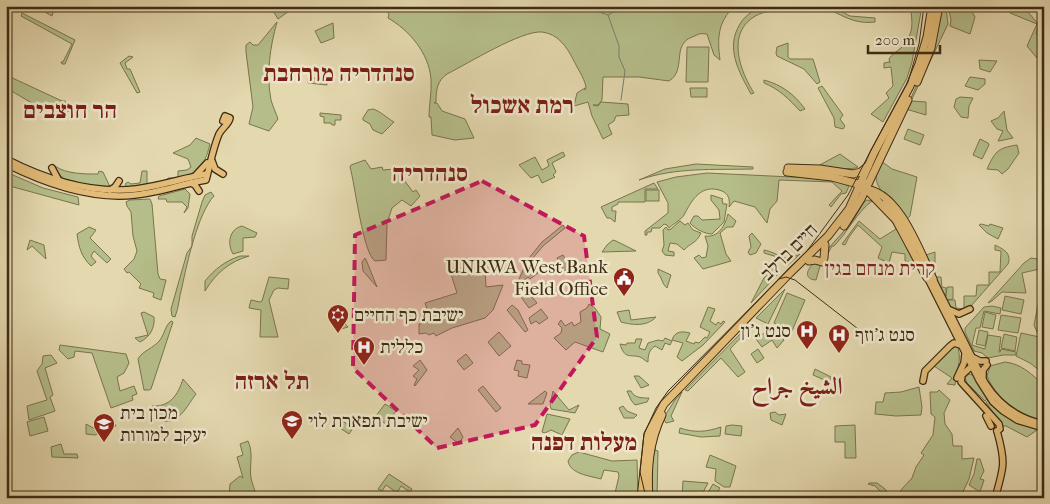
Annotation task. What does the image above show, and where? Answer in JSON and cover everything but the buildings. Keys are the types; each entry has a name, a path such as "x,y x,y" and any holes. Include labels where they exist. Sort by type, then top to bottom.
{"highway":[{"name":"חיים ברלב","path":"649,498 648,462 653,439 663,414 674,397 845,225 858,204 872,166 915,81 934,6"},
{"path":"788,170 857,174 872,166 875,183 884,200"},
{"path":"788,170 832,177 864,186 884,200 901,215 930,278"},
{"path":"832,173 857,179 896,220 930,278"},
{"name":"חיים ברלב","path":"640,498 645,452 650,430 662,407 675,391 836,228 864,186"},
{"path":"858,204 867,197 873,197"},
{"path":"809,261 823,260 825,245"},
{"path":"650,430 653,439"}],"main road":[{"path":"225,122 220,134 205,177 207,163 214,142 225,122"},
{"path":"212,158 214,168 223,174"},
{"path":"6,159 62,181 109,190 129,190 192,180 207,163"},
{"path":"6,164 50,183 102,194 137,195 205,177"},
{"path":"52,168 55,176 62,181"},
{"path":"788,170 832,173"},
{"path":"192,180 199,191"},
{"path":"109,190 120,182 124,188 129,190"},
{"path":"884,200 905,229 962,347 975,364 982,385 998,407 1017,420 1044,428"},
{"path":"930,278 948,308 985,383 998,400 1010,410 1030,421 1044,424"},
{"path":"948,308 959,314 970,309"},
{"path":"923,381 925,370 950,346 954,343 962,347"},
{"path":"962,347 964,361 957,378 958,386 994,425 1000,428 997,431 1004,460 1002,475 995,498"},
{"path":"985,383 982,373 987,363 978,360 962,375 960,380 986,408 994,425"},
{"path":"959,373 975,364"}],"highlighted area":[{"path":"482,181 584,236 597,337 535,425 437,448 353,368 355,235"}],"green space":[{"path":"34,6 55,6 52,16"},
{"path":"270,6 296,6 278,19"},
{"path":"382,6 734,6 725,18 720,31 720,60 714,55 707,34 700,34 686,41 682,46 677,71 669,81 639,77 603,77 602,100 598,105 593,105 598,106 601,102 628,104 629,115 616,116 614,121 608,125 612,134 603,139 592,116 588,102 574,106 577,93 585,88 585,90 586,87 573,59 561,41 553,35 542,32 522,36 508,42 447,74 439,83 436,102 434,103 437,103 442,111 465,119 474,138 455,140 432,135 431,117 429,117 431,79 426,60 417,43 388,18 389,14"},
{"path":"765,6 801,6 762,13 750,19 743,28 739,38 738,49 743,72 754,93 751,94 735,60 734,42 740,24 747,15"},
{"path":"816,6 831,6 850,16 875,18 875,22 858,21"},
{"path":"910,6 922,6 912,62 907,78 883,122 871,114 889,98 886,93 893,86 891,67 884,68 884,63 890,63 890,57 901,48 908,38 912,28"},
{"path":"941,6 969,6 975,17 970,34 950,26 951,20 948,7 946,7 948,24 911,101 926,102 926,115 906,109 928,60"},
{"path":"1011,6 1023,6 1039,25 1036,34 1040,35 1044,29 1044,37 1040,36 1038,42 1042,44 1044,40 1044,52 1037,58 1027,46 1037,24 1010,13"},
{"path":"22,13 75,40 65,64 61,62 63,62 72,44 21,16"},
{"path":"277,22 272,41 269,80 271,100 278,119 269,131 249,124 253,107 246,45 250,42 253,45 258,45"},
{"path":"333,23 334,38 321,43 315,31"},
{"path":"788,43 788,57 790,59 813,59 820,82 817,84 804,69 777,56 777,47"},
{"path":"687,47 709,47 708,82 686,82"},
{"path":"129,56 133,57 125,63 127,69 130,69 140,92 137,93 120,63"},
{"path":"979,60 997,61 990,72 980,69"},
{"path":"6,75 65,101 69,111 60,116 37,106 8,89"},
{"path":"970,77 985,79 985,84 978,90 965,86"},
{"path":"308,78 327,78 327,85 308,83"},
{"path":"764,80 787,91 805,109 800,111 784,95 764,83"},
{"path":"822,86 843,115 840,119 845,126 843,129 835,127 834,118 818,88"},
{"path":"690,88 707,88 707,97 691,97"},
{"path":"960,97 973,98 969,106 968,118 961,117 954,107 956,99"},
{"path":"373,109 394,122 382,134 373,130 370,124 363,120 368,110"},
{"path":"1004,111 1007,130 1013,138 998,141 1003,131 997,129 991,121 998,118"},
{"path":"320,113 341,115 341,120 335,120 335,125 324,123 324,117 320,116"},
{"path":"908,129 924,135 920,145 904,139"},
{"path":"196,138 210,144 204,161 194,172 186,177 167,183 127,187 125,184 128,182 131,184 140,183 142,171 147,171 147,184 167,180 168,178 178,178 178,171 187,170 191,167 188,159 173,153 190,145"},
{"path":"980,139 989,145 982,159 973,155"},
{"path":"1017,145 1019,153 1008,169 1002,174 998,170 987,169 992,158 1001,149"},
{"path":"563,152 565,156 552,163 556,172 553,175 555,177 542,183 538,175 531,178 519,165 535,157 542,170 549,166 547,160"},
{"path":"840,154 858,167 847,169 818,166"},
{"path":"365,160 371,169 382,167 383,170 405,168 404,180 413,192 416,190 420,196 411,206 402,200 392,208 387,223 386,260 375,261 371,256 363,233 350,167"},
{"path":"881,161 892,169 917,177 910,216 907,219 883,194 877,182 876,173"},
{"path":"696,164 753,167 753,169 681,171 639,180 665,169"},
{"path":"55,166 64,171 75,173 98,174 99,171 103,172 111,189 70,182 58,173"},
{"path":"6,172 43,188 78,197 79,205 6,185"},
{"path":"707,173 813,178 838,182 849,186 846,193 841,194 831,207 829,205 842,191 832,182 779,180 777,201 770,209 767,223 755,207 734,201 729,207 729,200 726,194 715,189 708,189 698,194 683,217 669,228 664,224 660,228 652,228 651,232 647,232 647,235 645,235 645,231 668,213 668,203 657,182 676,177"},
{"path":"654,183 658,189 645,189 645,202 618,202 618,204 612,207 612,211 616,211 615,222 607,218 601,207"},
{"path":"185,189 190,194 188,208 184,213 187,207 182,202 167,202 166,199 158,199 159,196"},
{"path":"646,190 659,190 659,201 646,201"},
{"path":"211,192 214,196 203,214 192,245 192,236 202,202 205,195"},
{"path":"711,195 723,199 723,204 727,204 724,222 712,234 700,231 690,223 694,216 698,216 702,220 720,219 719,210 711,200"},
{"path":"150,199 158,274 160,279 166,280 161,300 153,297 154,293 139,288 141,284 124,269 134,259 137,251 133,236 131,212 126,202"},
{"path":"867,200 872,201 839,241 832,246 827,255 827,250 852,222"},
{"path":"728,214 736,221 733,227 727,227 720,233 726,254 731,261 703,269 694,258 699,255 702,258 706,257 708,246 705,236 717,233 725,223"},
{"path":"891,217 915,264 905,261 905,254 892,252 889,263 878,258 882,247 858,225 845,245 842,244 859,221 880,239 896,229"},
{"path":"680,221 685,225 688,223 693,230 701,233 684,250 677,244 670,243 668,251 674,252 674,256 665,255 662,251 664,245 663,230 666,227 668,230 671,229"},
{"path":"990,224 1003,228 998,239 987,233 979,225 989,226"},
{"path":"563,225 565,228 543,246 532,259 529,258 542,242"},
{"path":"242,226 257,233 255,237 243,238 243,251 233,254 230,246 230,237 234,230"},
{"path":"89,227 96,230 90,238 111,259 107,263 94,251 91,256 96,262 91,266 83,255 77,234"},
{"path":"752,233 761,244 756,253 750,255 748,252 751,247 749,236"},
{"path":"30,240 44,245 46,259 32,246 27,250"},
{"path":"613,240 616,241 636,251 602,252"},
{"path":"995,245 1008,254 1008,264 971,306 962,313 952,311 946,300 955,300 956,308 964,309 964,296 976,296 977,285 989,285 989,272 1000,272 1001,251 995,250"},
{"path":"192,246 175,317 172,316 171,309 187,253"},
{"path":"764,250 789,258 800,254 788,265 774,256 764,253"},
{"path":"935,252 935,277 941,277 942,287 946,288 946,296 947,287 953,287 953,299 946,300 923,256"},
{"path":"563,255 570,268 564,271 557,258"},
{"path":"240,256 249,256 235,261 224,269 205,291 205,281 213,273 225,263"},
{"path":"365,258 377,287 363,271 362,262"},
{"path":"1031,258 1044,260 1044,268 1022,273 1026,293 1002,292 988,303 1024,263"},
{"path":"814,263 820,264 816,280 808,276 810,268"},
{"path":"532,265 538,273 530,279 528,277 515,288 524,268"},
{"path":"449,268 485,268 486,287 503,285 493,310 485,318 452,328 436,336 434,333 429,335 426,333 419,334 419,324 431,321 425,303 457,293"},
{"path":"772,268 779,273 751,303 764,278"},
{"path":"658,269 671,275 667,288 658,273"},
{"path":"269,277 289,279 288,289 278,288 274,290 269,300 278,337 260,337 261,310 249,308 251,300 262,301"},
{"path":"785,289 768,324 756,318"},
{"path":"528,292 537,303 529,308 521,297"},
{"path":"787,293 805,300 792,331 774,323"},
{"path":"1005,296 1024,300 1021,314 1002,310"},
{"path":"1039,300 1044,301 1044,305 1041,305 1037,332 1034,325"},
{"path":"589,304 595,308 601,317 600,329 610,334 603,352 575,342 566,350 554,338 561,333 562,328 558,324 561,320 565,326 572,322 574,326 581,322 580,312 587,308"},
{"path":"512,305 518,310 528,330 525,332 507,310"},
{"path":"708,307 715,309 710,321 716,325 718,322 721,324 723,321 725,322 703,345 682,361 677,357 683,343 672,340 673,337 679,332 690,333 686,341 694,344 695,342 699,343 705,337 707,338 710,332 700,327"},
{"path":"984,307 1001,308 1000,314 984,311 980,328 976,328 972,345 985,349 988,335 1001,337 999,352 1001,349 1016,352 1016,355 988,358 982,353 974,351 965,328"},
{"path":"541,309 548,318 539,324 536,321 531,324 529,318"},
{"path":"629,310 631,320 656,317 644,324 621,322 617,312"},
{"path":"144,312 154,317 154,325 149,335 140,342 135,338 148,335 141,313"},
{"path":"985,312 996,315 993,329 982,327"},
{"path":"1001,315 1021,318 1018,333 998,330"},
{"path":"339,317 348,327 341,329 331,323"},
{"path":"171,321 173,322 151,389 144,390 138,359 160,340"},
{"path":"746,328 748,330 730,349 745,372 738,377 721,358 688,391 685,390"},
{"path":"770,329 778,333 784,340 777,348 772,340 762,347 756,339"},
{"path":"979,330 988,332 985,346 976,344"},
{"path":"499,332 511,346 499,356 488,342"},
{"path":"1021,333 1044,338 1044,374 1030,363 1016,356"},
{"path":"1004,334 1017,337 1015,351 1001,348"},
{"path":"665,338 672,341 670,345 665,343 662,350 655,346 649,353 648,362 640,357 626,354 620,344 635,343 636,339 642,339 639,348 645,350 648,343 658,340 663,341"},
{"path":"60,345 126,354 129,363 124,373 117,377 120,391 134,386 137,394 132,396 133,400 111,408 92,353 75,351 74,357 68,359 59,350"},
{"path":"954,346 958,348 959,357 955,385 947,384 952,378 934,366"},
{"path":"758,349 764,358 757,363 751,354"},
{"path":"466,354 473,363 464,370 457,361"},
{"path":"51,355 57,363 45,368 53,395 50,397 55,411 29,420 27,406 47,400 37,371 42,364 43,356"},
{"path":"420,360 427,370 415,386 417,379 413,376 419,370 413,366"},
{"path":"517,360 522,361 522,364 530,365 527,378 518,376 519,371 514,370"},
{"path":"1005,362 1021,367 1044,385 1044,421 1010,405 991,385 987,376 990,366"},
{"path":"815,369 831,377 829,382 813,375"},
{"path":"968,374 973,375 988,398 985,401 967,383 965,378"},
{"path":"634,376 639,376 649,385 641,388"},
{"path":"183,379 196,394 177,418 172,421 160,419 154,414 152,406 164,404 172,399 179,390"},
{"path":"483,386 501,408 496,412 478,390"},
{"path":"919,387 922,407 921,415 896,416 875,414 876,402 883,402 885,393 901,392"},
{"path":"939,390 950,400 944,413 945,424 952,434 953,446 962,446 962,459 974,458 969,479 960,498 900,498 901,490 912,478 916,467 924,455 921,453 933,435 935,417 931,414 930,392 937,392"},
{"path":"545,391 547,393 543,404 528,404"},
{"path":"553,391 569,410 579,405 575,413 551,409"},
{"path":"627,391 631,391 638,397 649,398 647,402 635,405"},
{"path":"682,392 671,416 674,421 666,423 664,417"},
{"path":"989,399 1014,420 1037,430 1027,437 1006,426 1002,426 986,402"},
{"path":"385,404 396,411 386,424 375,417"},
{"path":"623,406 627,411 637,415 634,418 624,418 619,408"},
{"path":"775,412 779,415 786,414 782,425 771,420 770,413"},
{"path":"547,414 570,419 562,435 551,430 545,433 542,432"},
{"path":"44,417 48,431 30,436 27,422"},
{"path":"111,418 116,426 95,435 86,434 86,424 95,429 101,427"},
{"path":"341,420 353,428 349,434 337,426"},
{"path":"855,425 856,458 845,458 845,442 835,442 835,426"},
{"path":"726,426 742,426 741,436 725,434"},
{"path":"721,427 720,436 701,437 679,433 680,428 700,431"},
{"path":"458,428 463,437 459,444 450,437"},
{"path":"248,441 251,450 251,478 256,498 229,498 230,484 240,476 243,478 237,457 243,455 240,444"},
{"path":"61,444 64,454 77,454 78,458 52,457 51,447"},
{"path":"654,445 655,450 658,451 657,498 653,498 651,463"},
{"path":"579,452 612,461 637,460 638,498 608,498 614,496 619,476 618,472 604,470 601,479 576,472 568,461 572,455"},
{"path":"710,455 736,466 730,487 724,487 715,481 716,469 706,467"},
{"path":"977,459 980,459 984,471 980,479 984,480 980,492 969,485 974,474"},
{"path":"389,474 412,489 410,492 401,486 397,493 386,485 382,491 378,489"},
{"path":"683,481 708,483 700,498 682,498"},
{"path":"869,483 877,483 885,489 891,498 879,498 882,493"},
{"path":"713,484 720,488 714,498 707,494"}],"waterway":[{"path":"575,6 608,15 625,6"},
{"path":"608,15 619,46 619,57 625,71 621,100"}],"tram line":[{"path":"646,498 640,472 644,434 656,408 668,391 807,251 848,195 908,82 919,44 924,6"},
{"path":"779,279 786,277 795,280 862,332"}],"place":[{"name":"UNRWA West Bank Field Office","path":"624,297"},
{"name":"ישיבת כף החיים","path":"338,334"},
{"name":"סנט ג'ון","path":"807,350"},
{"name":"סנט ג'וזף","path":"839,354"},
{"name":"כללית","path":"364,366"},
{"name":"ישיבת תפארת לוי","path":"292,440"},
{"name":"מכון בית יעקב למורות","path":"104,443"}],"district":[{"name":"סנהדריה מורחבת","path":"339,73"},
{"name":"רמת אשכול","path":"522,105"},
{"name":"הר חוצבים","path":"70,110"},
{"name":"סנהדריה","path":"430,173"},
{"name":"קרית מנחם בגין","path":"880,268"},
{"name":"תל ארזה","path":"272,381"},
{"name":"الشيخ جراح","path":"797,386"},
{"name":"מעלות דפנה","path":"584,442"}]}
